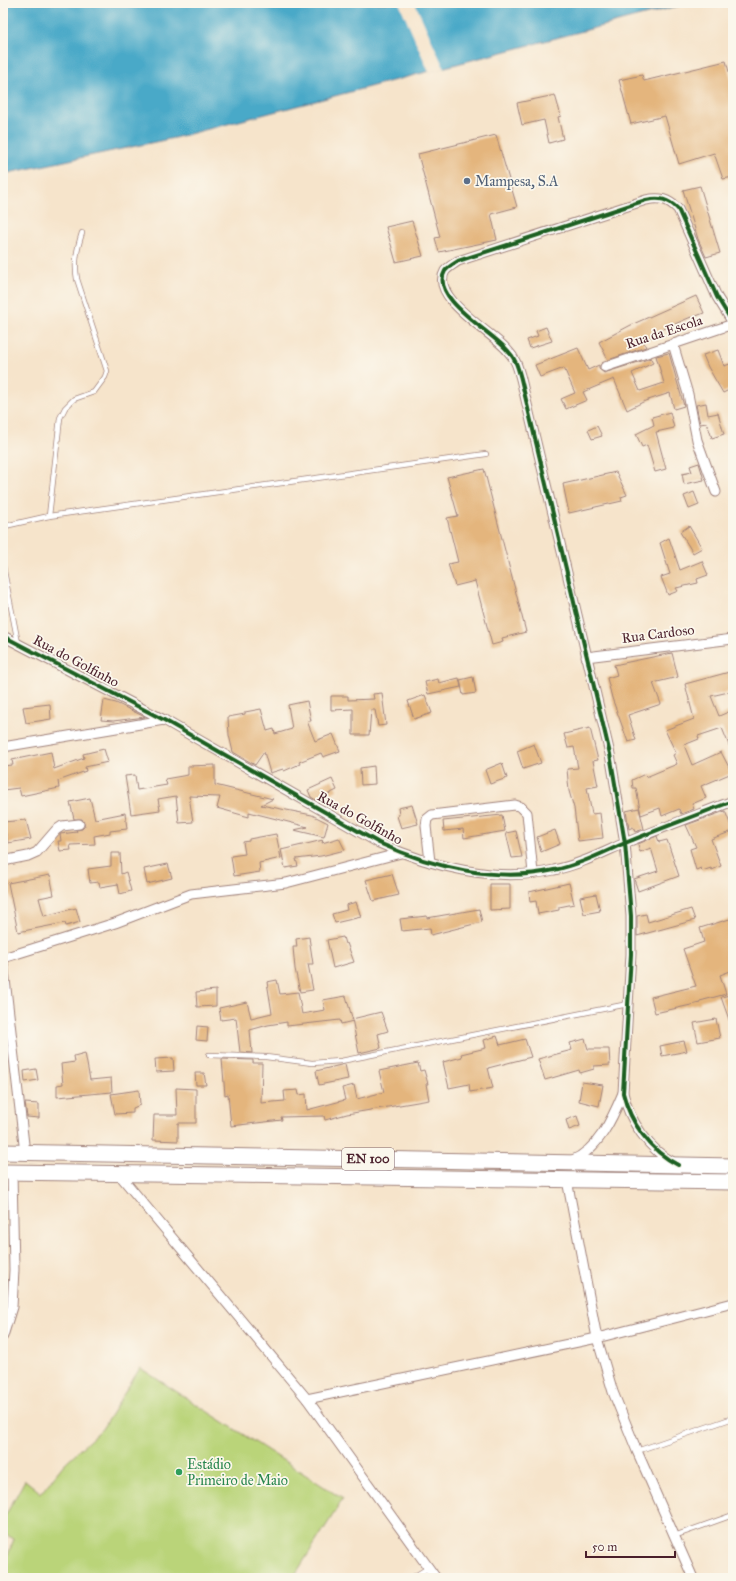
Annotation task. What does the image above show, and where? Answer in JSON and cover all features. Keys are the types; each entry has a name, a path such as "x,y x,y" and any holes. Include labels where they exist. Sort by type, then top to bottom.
{"main road":[{"name":"EN 100","path":"3,1152 733,1166"},
{"name":"EN 100","path":"8,1172 733,1182"}],"street":[{"path":"678,1165 656,1150 643,1135 629,1113 623,1093 631,916 625,843 610,754 516,360 507,349 480,327 447,296 442,283 445,270 458,261 646,200 659,198 670,201 678,209 717,297 733,324"},
{"name":"Rua da Escola","path":"605,367 733,324"},
{"path":"673,344 688,394 697,440 716,492"},
{"name":"Rua do Golfinho","path":"3,636 164,720 379,843 401,853 454,869 486,873 533,873 553,871 585,862 625,843 733,801"},
{"name":"Rua Cardoso","path":"586,657 733,639"},
{"path":"3,747 164,720"},
{"path":"430,862 426,826 427,819 432,815 515,805 521,807 527,813 533,873"},
{"path":"3,861 28,856 37,852 56,830 62,826 79,824"},
{"path":"3,958 115,923 191,894 286,883 401,853"},
{"path":"3,962 25,1153"},
{"path":"565,1163 577,1158 590,1148 603,1134 623,1093"},
{"path":"3,1336 12,1306 14,1270 8,1172"},
{"path":"118,1173 307,1399 436,1578"},
{"path":"567,1180 597,1338 613,1392 637,1451 693,1578"},
{"path":"307,1399 597,1338 733,1303"}],"lane":[{"path":"49,516 60,418 74,399 94,392 105,377 107,371 77,280 75,266 76,250 82,233"},
{"path":"3,528 5,526 49,516 486,454"},
{"path":"3,566 18,643"},
{"path":"209,1055 266,1057 312,1063 341,1060 628,1004"},
{"path":"637,1451 733,1418"},
{"path":"674,1536 733,1515"},
{"path":"412,1578 428,1568"}],"green space":[{"name":"Estádio Primeiro de Maio","path":"140,1368 343,1499 293,1578 3,1578 3,1567 14,1539 3,1533 3,1520 25,1480 41,1493 64,1464 102,1429"}],"water":[{"path":"3,3 690,3 174,138 3,174"}],"pier":[{"path":"399,3 415,3 444,68 429,72"}],"building":[{"path":"726,61 733,86 733,177 723,179 714,153 679,164 665,116 631,124 619,80 642,75 644,81"},
{"path":"555,95 561,116 558,117 563,139 549,143 544,120 522,125 517,103"},
{"name":"Mampesa, S.A","path":"496,135 517,207 491,214 497,240 439,252 435,238 440,237 418,154"},
{"path":"700,186 720,253 706,257 698,239 683,190"},
{"path":"412,221 423,256 396,262 386,227"},
{"path":"696,296 704,313 654,333 655,336 643,341 646,347 608,360 599,342 631,325"},
{"path":"546,327 552,341 530,348 527,340 538,336 536,331"},
{"path":"578,348 588,370 599,365 599,369 604,373 651,358 653,363 632,373 640,391 664,383 656,356 669,353 684,406 674,409 670,393 645,401 627,410 614,379 583,392 587,400 566,409 561,399 575,393 564,368 540,377 535,365"},
{"path":"718,350 724,366 733,363 733,388 723,393 703,355"},
{"path":"706,403 708,415 718,413 724,434 712,438 707,423 700,424 696,405"},
{"path":"670,412 674,428 656,432 666,469 655,472 647,445 642,447 636,434 654,425 652,417"},
{"path":"597,426 602,436 592,439 588,430"},
{"path":"699,463 704,480 684,484 682,474 692,472 690,466"},
{"path":"484,469 526,632 502,638 503,642 492,645 475,581 455,586 448,564 458,562 447,518 458,516 447,477"},
{"path":"616,472 627,495 621,497 622,501 569,513 563,484"},
{"path":"694,492 699,505 689,509 684,496"},
{"path":"689,526 702,548 693,553 680,532"},
{"path":"669,538 680,570 702,561 708,575 697,579 698,583 676,588 678,591 668,595 661,577 670,574 660,543"},
{"path":"672,653 678,677 653,683 661,704 628,715 636,740 628,742 612,698 607,678 617,675 614,665"},
{"path":"733,671 733,691 711,696 719,716 733,710 733,755 722,728 698,736 699,739 684,745 692,765 721,752 732,773 701,786 706,798 692,804 694,809 681,814 679,809 662,816 660,808 641,815 636,788 633,788 632,780 645,774 646,777 677,764 673,755 676,753 665,730 694,719 685,684"},
{"path":"473,677 476,693 463,695 460,680"},
{"path":"459,678 461,687 428,694 425,682 438,679 439,683"},
{"path":"382,693 386,725 378,726 375,710 371,710 369,735 353,735 353,709 331,710 331,696 348,696 348,700 374,699 373,694"},
{"path":"425,695 432,713 414,719 408,701"},
{"path":"104,700 116,703 145,717 113,721 101,720"},
{"path":"307,701 311,721 307,721 315,741 333,734 340,751 323,757 321,753 299,762 300,764 284,771 283,769 270,773 264,752 255,765 233,752 229,735 228,717 261,709 267,731 274,729 275,734 292,729 288,705"},
{"path":"50,704 51,719 26,723 23,707"},
{"path":"590,728 598,760 593,761 598,786 587,788 592,814 600,813 603,838 578,841 574,808 569,791 567,769 578,768 574,747 568,748 564,734"},
{"path":"534,744 541,763 523,769 517,751"},
{"path":"104,749 108,762 85,767 86,771 58,781 59,788 21,796 19,788 3,790 3,766 13,765 12,760 51,752 54,769 84,758 83,754"},
{"path":"502,763 507,778 490,784 485,770"},
{"path":"215,765 215,785 273,799 261,805 312,815 328,823 324,837 294,830 308,827 249,812 249,817 217,808 220,797 189,796 193,822 179,823 176,796 158,799 160,810 131,814 125,776 135,775 137,790 167,785 165,779 188,775 188,766"},
{"path":"374,766 375,784 361,785 360,768"},
{"path":"332,779 337,790 316,800 311,797 308,790"},
{"path":"90,798 95,819 125,813 127,829 110,831 110,833 94,836 95,844 70,845 71,850 60,851 58,841 61,841 60,834 77,832 76,830 82,829 85,826 82,819 74,819 70,802"},
{"path":"412,805 418,824 401,828 397,816 399,815 398,808"},
{"path":"639,808 644,829 635,832 633,827 629,829 626,811"},
{"path":"725,811 733,831 711,839 721,866 712,870 711,868 702,871 701,868 696,870 690,849 696,847 686,825"},
{"path":"502,815 505,831 464,838 463,829 444,831 443,821"},
{"path":"26,820 31,839 8,843 3,822"},
{"path":"555,830 560,844 541,852 537,837"},
{"path":"516,831 522,857 512,858 506,833"},
{"path":"276,834 281,858 259,863 260,872 234,876 231,856 245,854 243,842 249,841 249,839"},
{"path":"657,836 659,842 667,840 679,876 638,891 634,879 658,871 651,848 640,852 638,844"},
{"path":"339,838 345,850 321,856 296,859 298,866 285,868 281,850 323,840 322,843"},
{"path":"111,853 120,853 121,874 126,872 131,891 120,894 118,884 100,887 99,882 90,883 88,869 111,866"},
{"path":"168,864 172,878 147,884 144,869"},
{"path":"392,874 399,895 373,901 366,880"},
{"path":"50,875 54,895 39,898 44,916 76,908 80,922 66,926 65,923 18,932 8,883"},
{"path":"569,883 574,904 559,907 559,910 538,914 536,901 530,902 529,892"},
{"path":"490,884 510,884 510,909 490,910"},
{"path":"596,894 600,911 584,914 580,897"},
{"path":"356,902 361,917 335,923 332,914 347,910 346,905"},
{"path":"479,909 482,922 431,935 430,928 402,931 400,919 427,916 427,918"},
{"path":"691,909 695,920 637,936 637,916 646,914 648,922"},
{"path":"733,918 733,970 720,975 726,994 700,1001 700,1003 655,1013 651,997 696,986 683,949 704,942 700,928"},
{"path":"309,937 313,964 308,964 313,990 300,992 295,969 293,947 297,947 296,939"},
{"path":"343,937 345,944 347,943 354,962 333,968 327,940"},
{"path":"277,980 280,994 298,992 302,1014 325,1010 323,1000 346,996 353,1021 341,1024 340,1020 287,1026 287,1022 268,1025 250,1030 252,1053 240,1052 236,1018 221,1020 219,1008 247,1002 251,1018 272,1013 267,982"},
{"path":"216,990 216,1006 197,1007 196,992"},
{"path":"730,995 733,1004 732,1028 721,997"},
{"path":"381,1012 388,1031 378,1034 381,1048 359,1053 352,1019"},
{"path":"716,1019 720,1038 698,1042 694,1023"},
{"path":"197,1026 208,1027 207,1041 196,1040"},
{"path":"497,1036 500,1045 525,1039 531,1057 488,1068 493,1088 470,1092 469,1084 449,1088 443,1062 462,1057 461,1054 486,1048 484,1040"},
{"path":"585,1039 588,1049 609,1049 610,1065 594,1066 594,1069 580,1073 579,1070 545,1080 538,1059 572,1050 570,1043"},
{"path":"684,1041 687,1051 662,1056 660,1046"},
{"path":"85,1053 90,1080 111,1078 112,1092 57,1097 57,1085 63,1084 61,1064 75,1062 74,1056"},
{"path":"173,1058 174,1071 156,1072 155,1059"},
{"path":"222,1059 253,1060 253,1063 262,1063 261,1103 285,1101 284,1091 298,1090 299,1095 306,1094 307,1110 345,1100 342,1088 354,1085 357,1099 384,1092 379,1071 418,1063 420,1071 424,1070 428,1084 426,1084 429,1100 347,1114 325,1120 324,1116 281,1117 282,1120 231,1126 228,1094 225,1095"},
{"path":"345,1064 348,1079 319,1085 316,1071"},
{"path":"36,1069 38,1080 25,1082 24,1071"},
{"path":"195,1073 204,1073 206,1085 196,1085"},
{"path":"582,1082 603,1085 599,1106 579,1101"},
{"path":"176,1088 196,1089 196,1123 178,1123 178,1141 153,1140 154,1115 177,1115"},
{"path":"139,1090 140,1105 133,1108 133,1113 115,1114 111,1094"},
{"path":"25,1103 39,1104 39,1118 27,1117"},
{"path":"577,1116 580,1126 569,1130 566,1120"}],"cycle path":[{"path":"678,1165 659,1152 643,1135 631,1115 623,1093 631,954 631,916 625,843 610,754 521,379 511,354 454,303 446,292 443,281 445,271 458,261 646,200 660,199 671,203 678,209 717,297 733,323"},
{"path":"3,636 164,720 379,843 399,852 442,866 510,875 532,874 563,868 581,862 638,837 733,801"}],"place":[{"name":"Mampesa, S.A","path":"467,181"},
{"name":"Estádio Primeiro de Maio","path":"179,1472"}]}
